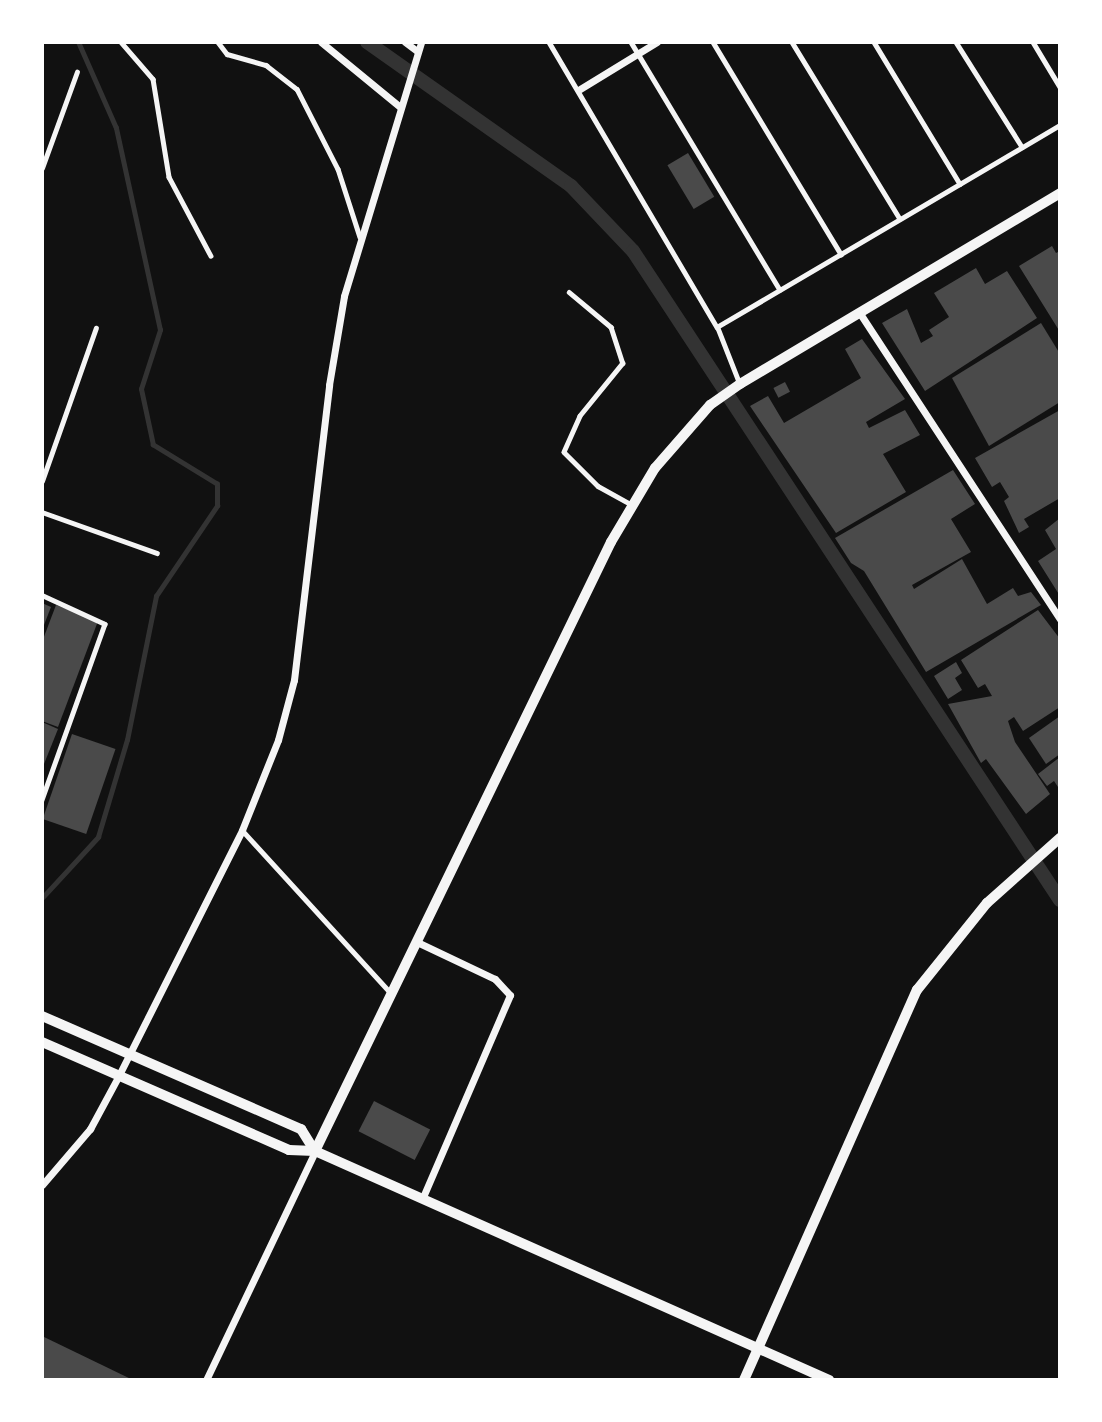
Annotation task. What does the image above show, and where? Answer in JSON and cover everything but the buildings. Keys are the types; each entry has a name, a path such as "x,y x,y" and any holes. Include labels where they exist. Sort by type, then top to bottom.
{"street":[{"path":"321,42 400,107"},
{"path":"405,42 417,51"},
{"path":"42,1185 90,1129 118,1077 242,830 278,740 294,680 329,385 344,296 421,42"},
{"path":"580,89 657,42"},
{"path":"206,1380 417,942 632,506 655,468 710,405 737,386 1060,193"},
{"path":"859,312 1060,620"},
{"path":"744,1380 917,990 987,903 1060,838"},
{"path":"417,942 495,979 510,995 422,1199"},
{"path":"42,1016 301,1129 315,1151"},
{"path":"42,1042 289,1150 315,1151 829,1380"}],"lane":[{"path":"121,42 153,79 169,177 211,256"},
{"path":"218,42 227,54 266,65 297,89 338,169 361,237"},
{"path":"549,42 580,89 718,327 737,386"},
{"path":"631,42 780,290"},
{"path":"713,42 841,254"},
{"path":"792,42 900,219"},
{"path":"874,42 960,184"},
{"path":"956,42 1021,148"},
{"path":"1033,42 1060,87"},
{"path":"42,166 77,72"},
{"path":"718,327 1060,125"},
{"path":"569,292 611,327 623,363 580,416 565,452 598,485 632,506"},
{"path":"42,481 96,328"},
{"path":"42,512 157,552"},
{"path":"42,595 105,624 42,800"},
{"path":"242,830 393,995"}],"waterway":[{"path":"42,898 98,837 127,740 156,596 217,506 217,484 153,445 141,389 160,330 116,128 78,42"},
{"path":"367,42 571,186 633,251 1060,900"}]}
